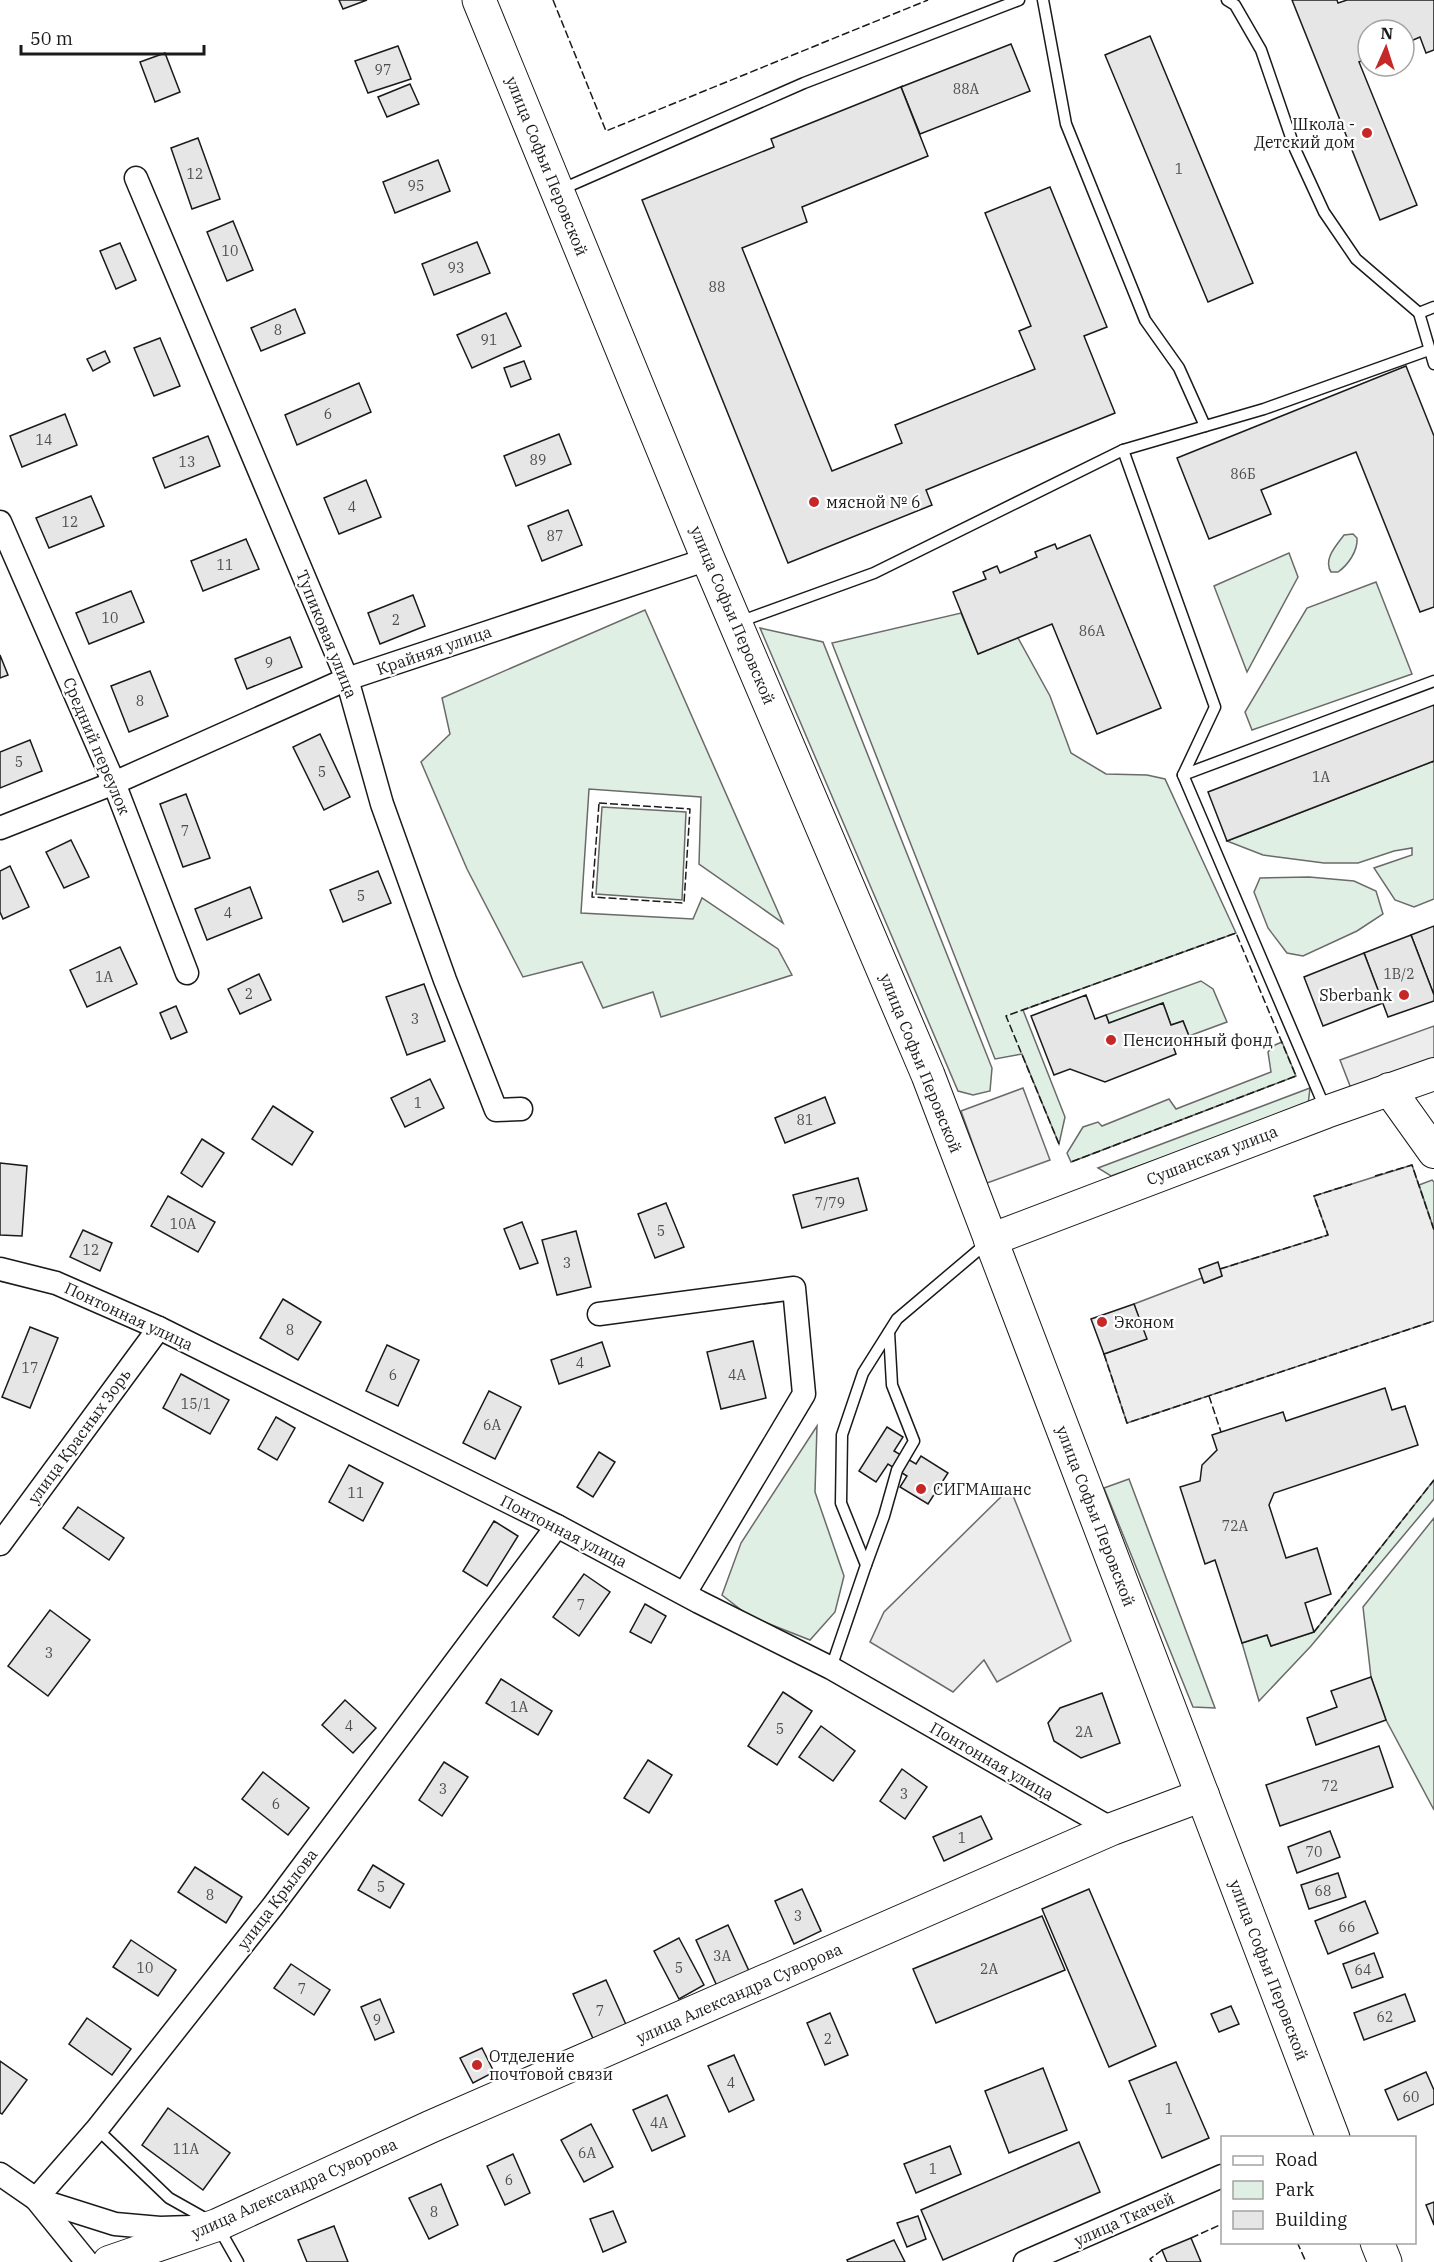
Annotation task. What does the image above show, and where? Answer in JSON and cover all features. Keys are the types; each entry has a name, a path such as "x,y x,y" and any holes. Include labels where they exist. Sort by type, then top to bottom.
{"main road":[{"name":"улица Софьи Перовской","path":"479,0 708,559 923,1065 1203,1795 1324,2135"},
{"path":"1378,2244 1385,2262"}],"street":[{"name":"Тупиковая улица","path":"136,178 347,680 382,804 445,980 496,1110 521,1109"},
{"name":"Средний переулок","path":"0,522 114,783 187,972"},
{"name":"Крайняя улица","path":"0,828 114,783 347,680 708,559"},
{"name":"Сушанская улица","path":"990,1240 1326,1112 1434,1074"},
{"path":"1389,1089 1434,1152"},
{"name":"Понтонная улица","path":"0,1269 56,1283 159,1328 557,1526 831,1668 1112,1829"},
{"path":"599,1314 794,1288 804,1394 685,1593"},
{"name":"улица Красных Зорь","path":"0,1544 159,1328"},
{"name":"улица Крылова","path":"36,2199 97,2129 273,1906 557,1526"},
{"name":"улица Александра Суворова","path":"109,2262 217,2225 430,2127 1112,1829 1203,1795"},
{"path":"0,2174 36,2199 87,2262"},
{"name":"улица Ткачей","path":"1025,2262 1221,2176"},
{"path":"36,2199 115,2224 160,2228 217,2225"}],"lane":[{"path":"557,191 804,83 1019,0"},
{"path":"1043,0 1066,124 1145,321 1179,368 1205,426"},
{"path":"1227,0 1235,5 1261,50 1295,149 1324,212 1356,259 1419,313 1434,364"},
{"path":"1419,313 1434,307"},
{"path":"736,623 874,573 1123,450 1264,409 1431,352"},
{"path":"1123,450 1215,707 1183,775 1326,1112"},
{"path":"1183,775 1434,681"},
{"path":"866,1565 841,1503 842,1435 863,1373 897,1319 990,1240"},
{"path":"831,1668 884,1516 897,1470 914,1441 892,1385 889,1332"},
{"path":"97,2129 169,2198 217,2225 238,2262"}],"green space":[{"path":"1353,534 1357,538 1357,543 1352,557 1338,572 1331,572 1329,557 1344,535"},
{"path":"1289,553 1298,577 1247,672 1214,586"},
{"path":"1376,582 1412,674 1252,730 1245,712 1307,608"},
{"path":"645,610 783,923 699,864 701,797 589,789 581,913 693,919 702,898 778,949 792,975 661,1017 653,992 603,1008 582,962 523,977 467,869 421,762 450,734 442,698"},
{"path":"961,613 978,654 1018,638 1050,696 1071,753 1106,774 1147,775 1165,779 1236,933 1023,1010 1065,1117 1059,1144 1022,1054 995,1059 832,643"},
{"path":"760,628 823,642 992,1068 990,1091 973,1095 958,1091"},
{"path":"1434,761 1434,899 1414,907 1395,900 1374,868 1412,855 1412,848 1394,851 1358,863 1324,863 1263,855 1227,841"},
{"path":"602,807 686,812 682,900 596,894"},
{"path":"1309,877 1354,881 1376,891 1383,914 1357,931 1303,956 1287,953 1268,928 1254,892 1260,878"},
{"path":"1201,981 1213,989 1227,1022 1189,1036 1183,1021 1171,1025 1163,1003 1109,1023 1106,1015"},
{"path":"1282,1042 1296,1076 1071,1162 1067,1153 1083,1127 1098,1122 1102,1126 1169,1099 1176,1109 1271,1072 1268,1052"},
{"path":"1310,1088 1308,1105 1111,1176 1098,1168"},
{"path":"1432,1180 1434,1182 1434,1230 1419,1185"},
{"path":"817,1426 815,1492 844,1576 835,1612 810,1640 749,1616 722,1595 741,1543"},
{"path":"1129,1479 1215,1708 1193,1707 1104,1488"},
{"path":"1434,1480 1434,1499 1311,1646 1259,1701 1242,1643 1267,1635 1271,1646 1314,1632"},
{"path":"1434,1518 1434,1810 1386,1720 1371,1677 1363,1607"}],"shaded area":[{"path":"1434,1026 1434,1060 1352,1091 1340,1060"},
{"path":"1023,1088 1050,1160 987,1183 961,1111"},
{"path":"1412,1165 1434,1230 1434,1321 1127,1423 1104,1354 1146,1339 1134,1304 1202,1278 1204,1283 1222,1276 1220,1269 1328,1235 1314,1196"},
{"path":"1010,1488 1071,1641 997,1682 984,1660 953,1692 870,1642 884,1612"}],"building":[{"path":"339,0 367,0 343,9"},
{"name":"Школа - Детский дом","path":"1292,0 1337,0 1338,3 1347,0 1434,0 1434,50 1426,53 1420,37 1416,39 1416,18 1356,18 1356,78 1365,78 1417,205 1380,220"},
{"path":"1150,36 1253,283 1208,302 1105,55"},
{"path":"1011,44 1030,91 920,134 901,87"},
{"path":"398,46 411,79 368,93 355,61"},
{"path":"165,53 180,92 155,102 140,62"},
{"path":"410,84 419,104 387,117 378,97"},
{"path":"903,86 901,87 928,156 802,207 807,222 742,248 832,471 902,443 895,425 1035,369 1019,331 1031,326 985,213 1050,187 1107,327 1084,336 1115,413 926,490 932,505 788,563 642,200 774,147 771,139"},
{"path":"198,138 220,199 192,209 171,148"},
{"path":"438,160 450,191 395,213 383,182"},
{"path":"233,221 253,270 227,281 207,232"},
{"path":"477,242 490,273 434,295 422,264"},
{"path":"120,243 136,280 116,289 100,251"},
{"path":"295,309 305,333 261,351 251,328"},
{"path":"506,313 521,346 472,368 457,335"},
{"path":"160,338 180,386 154,396 134,348"},
{"path":"105,351 110,362 93,371 87,359"},
{"path":"524,361 531,379 511,387 504,368"},
{"path":"1406,366 1434,436 1434,607 1420,612 1356,452 1261,490 1271,514 1209,539 1177,458"},
{"path":"359,383 371,412 297,445 285,415"},
{"path":"65,414 77,445 22,467 10,436"},
{"path":"559,434 571,464 516,486 504,456"},
{"path":"208,436 220,466 165,488 153,458"},
{"path":"366,480 381,517 339,534 324,498"},
{"path":"91,496 104,526 49,548 36,518"},
{"path":"568,510 582,545 542,561 528,526"},
{"path":"1090,535 1161,708 1097,734 1052,624 978,654 953,592 986,579 983,572 997,566 1000,573 1037,557 1035,552 1055,544 1057,549"},
{"path":"246,539 259,569 203,591 191,561"},
{"path":"131,591 144,622 89,644 76,613"},
{"path":"413,595 425,626 380,644 368,613"},
{"path":"290,637 302,667 247,689 235,659"},
{"path":"0,655 8,675 0,678"},
{"path":"150,671 168,716 129,732 111,686"},
{"path":"1434,705 1434,761 1227,841 1208,792"},
{"path":"320,734 350,797 324,810 293,747"},
{"path":"30,740 42,771 0,788 0,752"},
{"path":"186,794 210,858 183,867 160,804"},
{"path":"71,840 89,877 64,888 46,852"},
{"path":"10,866 29,907 3,919 0,912 0,871"},
{"path":"378,871 391,903 343,922 330,890"},
{"path":"250,887 262,918 207,940 195,909"},
{"path":"1434,926 1434,995 1411,935"},
{"path":"1411,935 1434,995 1434,1001 1388,1017 1364,953"},
{"path":"120,947 137,984 87,1007 70,970"},
{"path":"1364,953 1383,1003 1323,1026 1304,977"},
{"path":"259,974 271,1000 240,1014 228,989"},
{"path":"424,984 445,1041 407,1055 386,997"},
{"name":"Пенсионный фонд","path":"1086,995 1095,1019 1106,1015 1109,1023 1163,1003 1171,1025 1183,1021 1189,1036 1172,1043 1176,1054 1105,1082 1070,1069 1054,1075 1031,1016"},
{"path":"176,1006 187,1032 171,1039 160,1013"},
{"path":"430,1079 444,1108 405,1127 391,1098"},
{"path":"825,1097 835,1123 785,1143 775,1118"},
{"path":"273,1106 313,1132 292,1165 252,1139"},
{"path":"202,1139 224,1153 202,1187 181,1173"},
{"path":"0,1163 27,1166 22,1236 0,1235"},
{"path":"858,1178 867,1210 802,1228 793,1195"},
{"path":"168,1196 215,1222 198,1252 151,1226"},
{"path":"666,1203 684,1247 655,1258 638,1214"},
{"path":"522,1222 538,1263 520,1269 504,1229"},
{"path":"83,1230 112,1243 100,1271 70,1257"},
{"path":"576,1231 591,1287 557,1295 542,1240"},
{"path":"1218,1262 1222,1276 1204,1283 1199,1269"},
{"path":"283,1299 321,1322 298,1360 260,1338"},
{"path":"1134,1304 1147,1339 1104,1354 1091,1319"},
{"path":"30,1327 58,1338 30,1408 2,1397"},
{"path":"753,1341 766,1398 721,1409 707,1352"},
{"path":"602,1342 610,1366 559,1384 551,1360"},
{"path":"387,1345 419,1360 398,1406 366,1391"},
{"path":"181,1374 229,1400 210,1434 163,1408"},
{"path":"1385,1388 1392,1410 1405,1406 1418,1445 1274,1493 1269,1505 1286,1558 1317,1548 1331,1594 1305,1603 1314,1632 1271,1646 1267,1635 1242,1643 1215,1560 1205,1564 1180,1487 1200,1481 1202,1465 1217,1450 1212,1435 1283,1412 1286,1421"},
{"path":"489,1391 521,1407 495,1459 463,1443"},
{"path":"276,1417 295,1428 277,1460 258,1449"},
{"path":"887,1427 903,1437 894,1451 916,1464 921,1456 948,1473 928,1504 900,1487 907,1476 888,1464 876,1482 859,1471"},
{"path":"599,1452 615,1462 593,1497 577,1487"},
{"path":"349,1465 383,1483 363,1521 329,1502"},
{"path":"78,1507 124,1538 109,1560 63,1528"},
{"path":"494,1521 518,1536 487,1586 463,1571"},
{"path":"584,1574 610,1592 579,1636 553,1617"},
{"path":"645,1604 666,1616 651,1643 630,1632"},
{"path":"50,1610 90,1640 48,1696 8,1666"},
{"path":"1371,1677 1386,1720 1316,1745 1307,1718 1337,1707 1331,1691"},
{"path":"501,1679 552,1711 538,1735 486,1703"},
{"path":"783,1692 812,1711 777,1765 748,1746"},
{"path":"1102,1693 1120,1743 1081,1758 1054,1741 1048,1723 1060,1708"},
{"path":"345,1700 376,1728 353,1753 322,1725"},
{"path":"821,1726 855,1751 833,1781 799,1757"},
{"path":"1379,1746 1393,1787 1280,1826 1266,1785"},
{"path":"648,1760 672,1775 649,1813 624,1798"},
{"path":"444,1762 468,1777 442,1816 419,1800"},
{"path":"902,1769 927,1787 905,1819 880,1801"},
{"path":"263,1772 309,1808 288,1835 242,1799"},
{"path":"981,1816 992,1839 944,1861 933,1837"},
{"path":"1330,1831 1340,1857 1297,1873 1288,1847"},
{"path":"373,1865 404,1884 390,1908 358,1890"},
{"path":"195,1867 242,1897 226,1923 178,1892"},
{"path":"1338,1873 1346,1897 1309,1909 1301,1885"},
{"path":"802,1889 821,1931 794,1944 775,1901"},
{"path":"1089,1889 1156,2046 1109,2067 1042,1909"},
{"path":"1365,1901 1378,1933 1328,1954 1315,1921"},
{"path":"1042,1916 1065,1970 936,2023 913,1969"},
{"path":"728,1925 749,1971 717,1986 696,1940"},
{"path":"679,1938 704,1985 679,1999 654,1951"},
{"path":"131,1940 176,1970 158,1996 113,1967"},
{"path":"1374,1953 1383,1977 1352,1988 1343,1964"},
{"path":"291,1964 330,1990 314,2015 274,1988"},
{"path":"606,1980 628,2029 595,2043 573,1994"},
{"path":"1405,1994 1415,2021 1364,2040 1354,2013"},
{"path":"380,1999 394,2032 375,2040 361,2007"},
{"path":"1231,2006 1239,2024 1219,2032 1211,2014"},
{"path":"830,2013 848,2055 825,2065 807,2023"},
{"path":"87,2018 131,2049 112,2075 69,2044"},
{"name":"Отделение почтовой связи","path":"482,2048 494,2072 473,2083 460,2058"},
{"path":"734,2055 754,2100 729,2112 708,2066"},
{"path":"0,2061 27,2080 2,2114 0,2113"},
{"path":"1176,2062 1209,2138 1162,2158 1129,2081"},
{"path":"1043,2068 1067,2130 1009,2153 985,2091"},
{"path":"1426,2072 1434,2090 1434,2104 1398,2120 1385,2090"},
{"path":"667,2095 685,2136 652,2151 633,2110"},
{"path":"168,2108 230,2153 203,2190 142,2145"},
{"path":"591,2124 613,2167 584,2182 561,2140"},
{"path":"1079,2142 1100,2192 943,2260 921,2210"},
{"path":"950,2146 961,2174 916,2193 904,2164"},
{"path":"513,2154 530,2193 505,2205 487,2166"},
{"path":"441,2184 458,2225 429,2239 409,2198"},
{"path":"1434,2202 1434,2225 1426,2205"},
{"path":"613,2211 626,2242 603,2252 590,2219"},
{"path":"918,2216 926,2239 907,2247 897,2223"},
{"path":"334,2226 348,2262 307,2262 298,2240"},
{"path":"1191,2238 1201,2262 1167,2262 1162,2250"},
{"path":"894,2240 905,2262 848,2262 847,2260"}],"fence":[{"path":"553,0 606,131 928,0"},
{"path":"599,803 690,809 684,903 592,897 599,803"},
{"path":"1059,1144 1006,1016 1236,933 1296,1076 1071,1162"},
{"path":"1375,1176 1412,1165 1434,1230"},
{"path":"1220,1269 1328,1235 1314,1196 1352,1184"},
{"path":"1104,1354 1127,1423 1434,1321"},
{"path":"1209,1396 1221,1432"},
{"path":"1314,1632 1434,1480"},
{"path":"1191,2238 1221,2224"},
{"path":"1298,2244 1306,2262"},
{"path":"1152,2262 1150,2259 1162,2250"}],"place":[{"name":"Школа - Детский дом","path":"1367,133"},
{"name":"мясной № 6","path":"814,502"},
{"name":"Sberbank","path":"1404,995"},
{"name":"Пенсионный фонд","path":"1111,1040"},
{"name":"Эконом","path":"1102,1322"},
{"name":"СИГМАшанс","path":"921,1489"},
{"name":"Отделение почтовой связи","path":"477,2065"}]}
